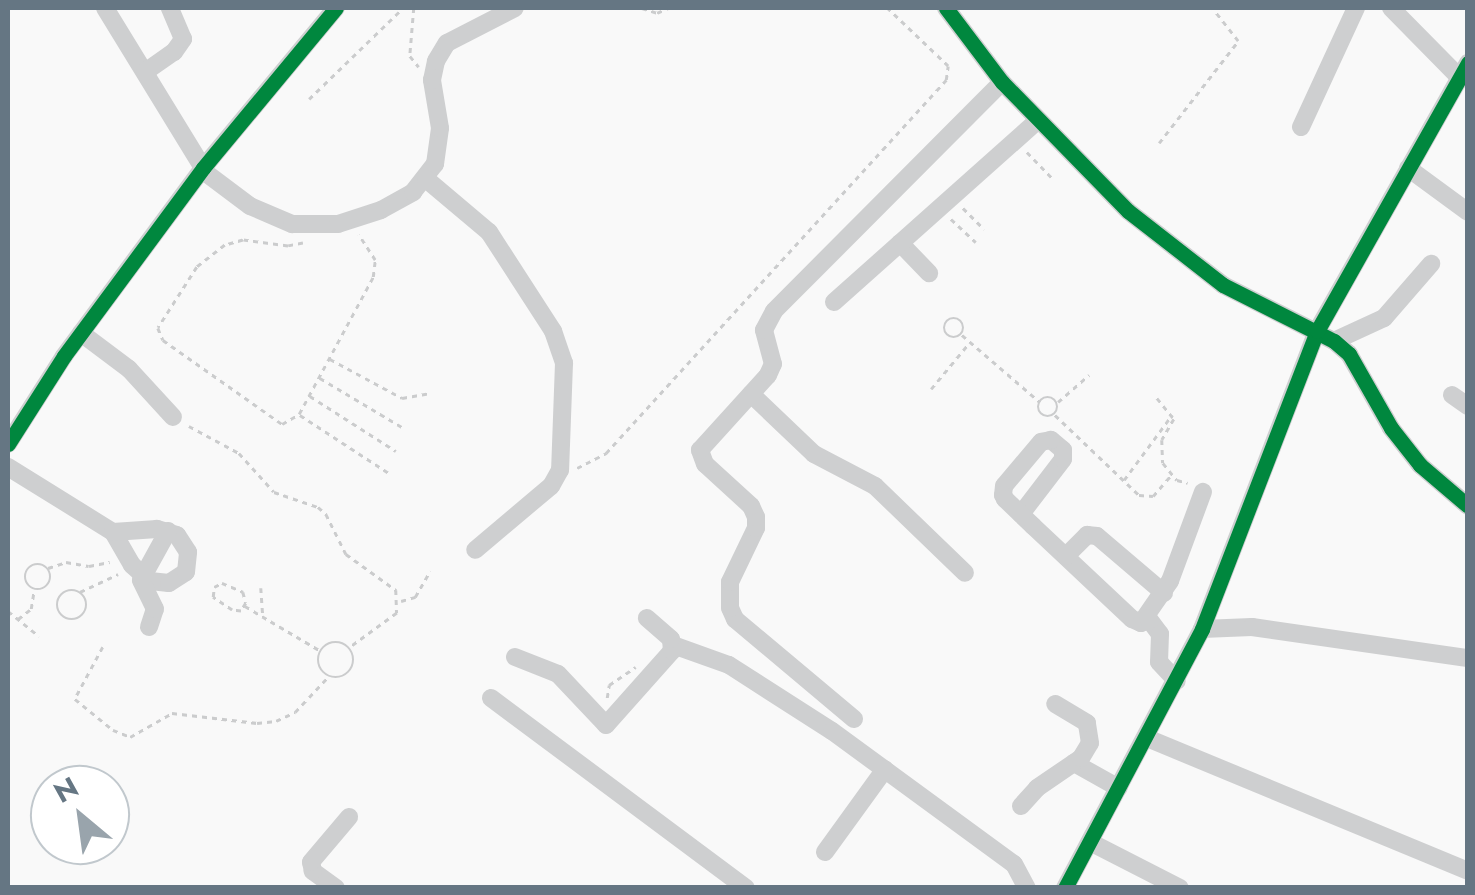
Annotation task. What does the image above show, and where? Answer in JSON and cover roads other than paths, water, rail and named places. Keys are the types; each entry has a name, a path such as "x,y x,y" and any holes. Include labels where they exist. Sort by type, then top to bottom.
{"street":[{"path":"105,8 203,169 270,218 315,226 350,221 397,201 426,180 440,146 434,72 448,43 515,8"},
{"path":"145,72 174,52 183,39 170,8"},
{"path":"8,444 81,332 203,169 336,8"},
{"path":"946,8 1002,82 1106,192 1194,265 1254,302 1334,341 1360,370 1391,428 1420,465 1468,506"},
{"path":"1302,127 1356,8"},
{"path":"1065,888 1202,629 1317,332 1463,70 1391,8"},
{"path":"854,719 744,629 730,608 730,582 756,528 756,517 751,506 705,464 700,450 773,364 764,330 767,320 1002,82"},
{"path":"834,302 1037,120"},
{"path":"1408,168 1468,212"},
{"path":"426,180 488,232 553,331 566,381 560,470 551,486 475,550"},
{"path":"900,243 930,273"},
{"path":"1334,341 1384,318 1431,264"},
{"path":"81,332 129,369 173,416"},
{"path":"751,394 814,454 876,486 965,574"},
{"path":"8,467 113,532 155,609 149,627"},
{"path":"1021,514 1136,622 1148,618 1164,594 1203,492"},
{"path":"113,532 168,531 177,536 188,552 186,572 170,583 160,584 133,565"},
{"path":"133,565 168,531"},
{"path":"1066,556 1087,535 1097,536 1164,594"},
{"path":"647,618 673,645 728,666 884,769 1014,864 1027,888"},
{"path":"1148,618 1160,634 1159,662 1177,681"},
{"path":"1202,629 1252,627 1468,658"},
{"path":"515,656 545,666 570,682 606,725 673,645"},
{"path":"491,698 746,888"},
{"path":"1021,806 1037,788 1086,752 1090,732 1079,717 1054,704"},
{"path":"1146,738 1468,871"},
{"path":"1074,763 1120,788"},
{"path":"826,852 884,769"},
{"path":"336,888 312,871 311,862 349,818"},
{"path":"1090,842 1180,888"}]}
